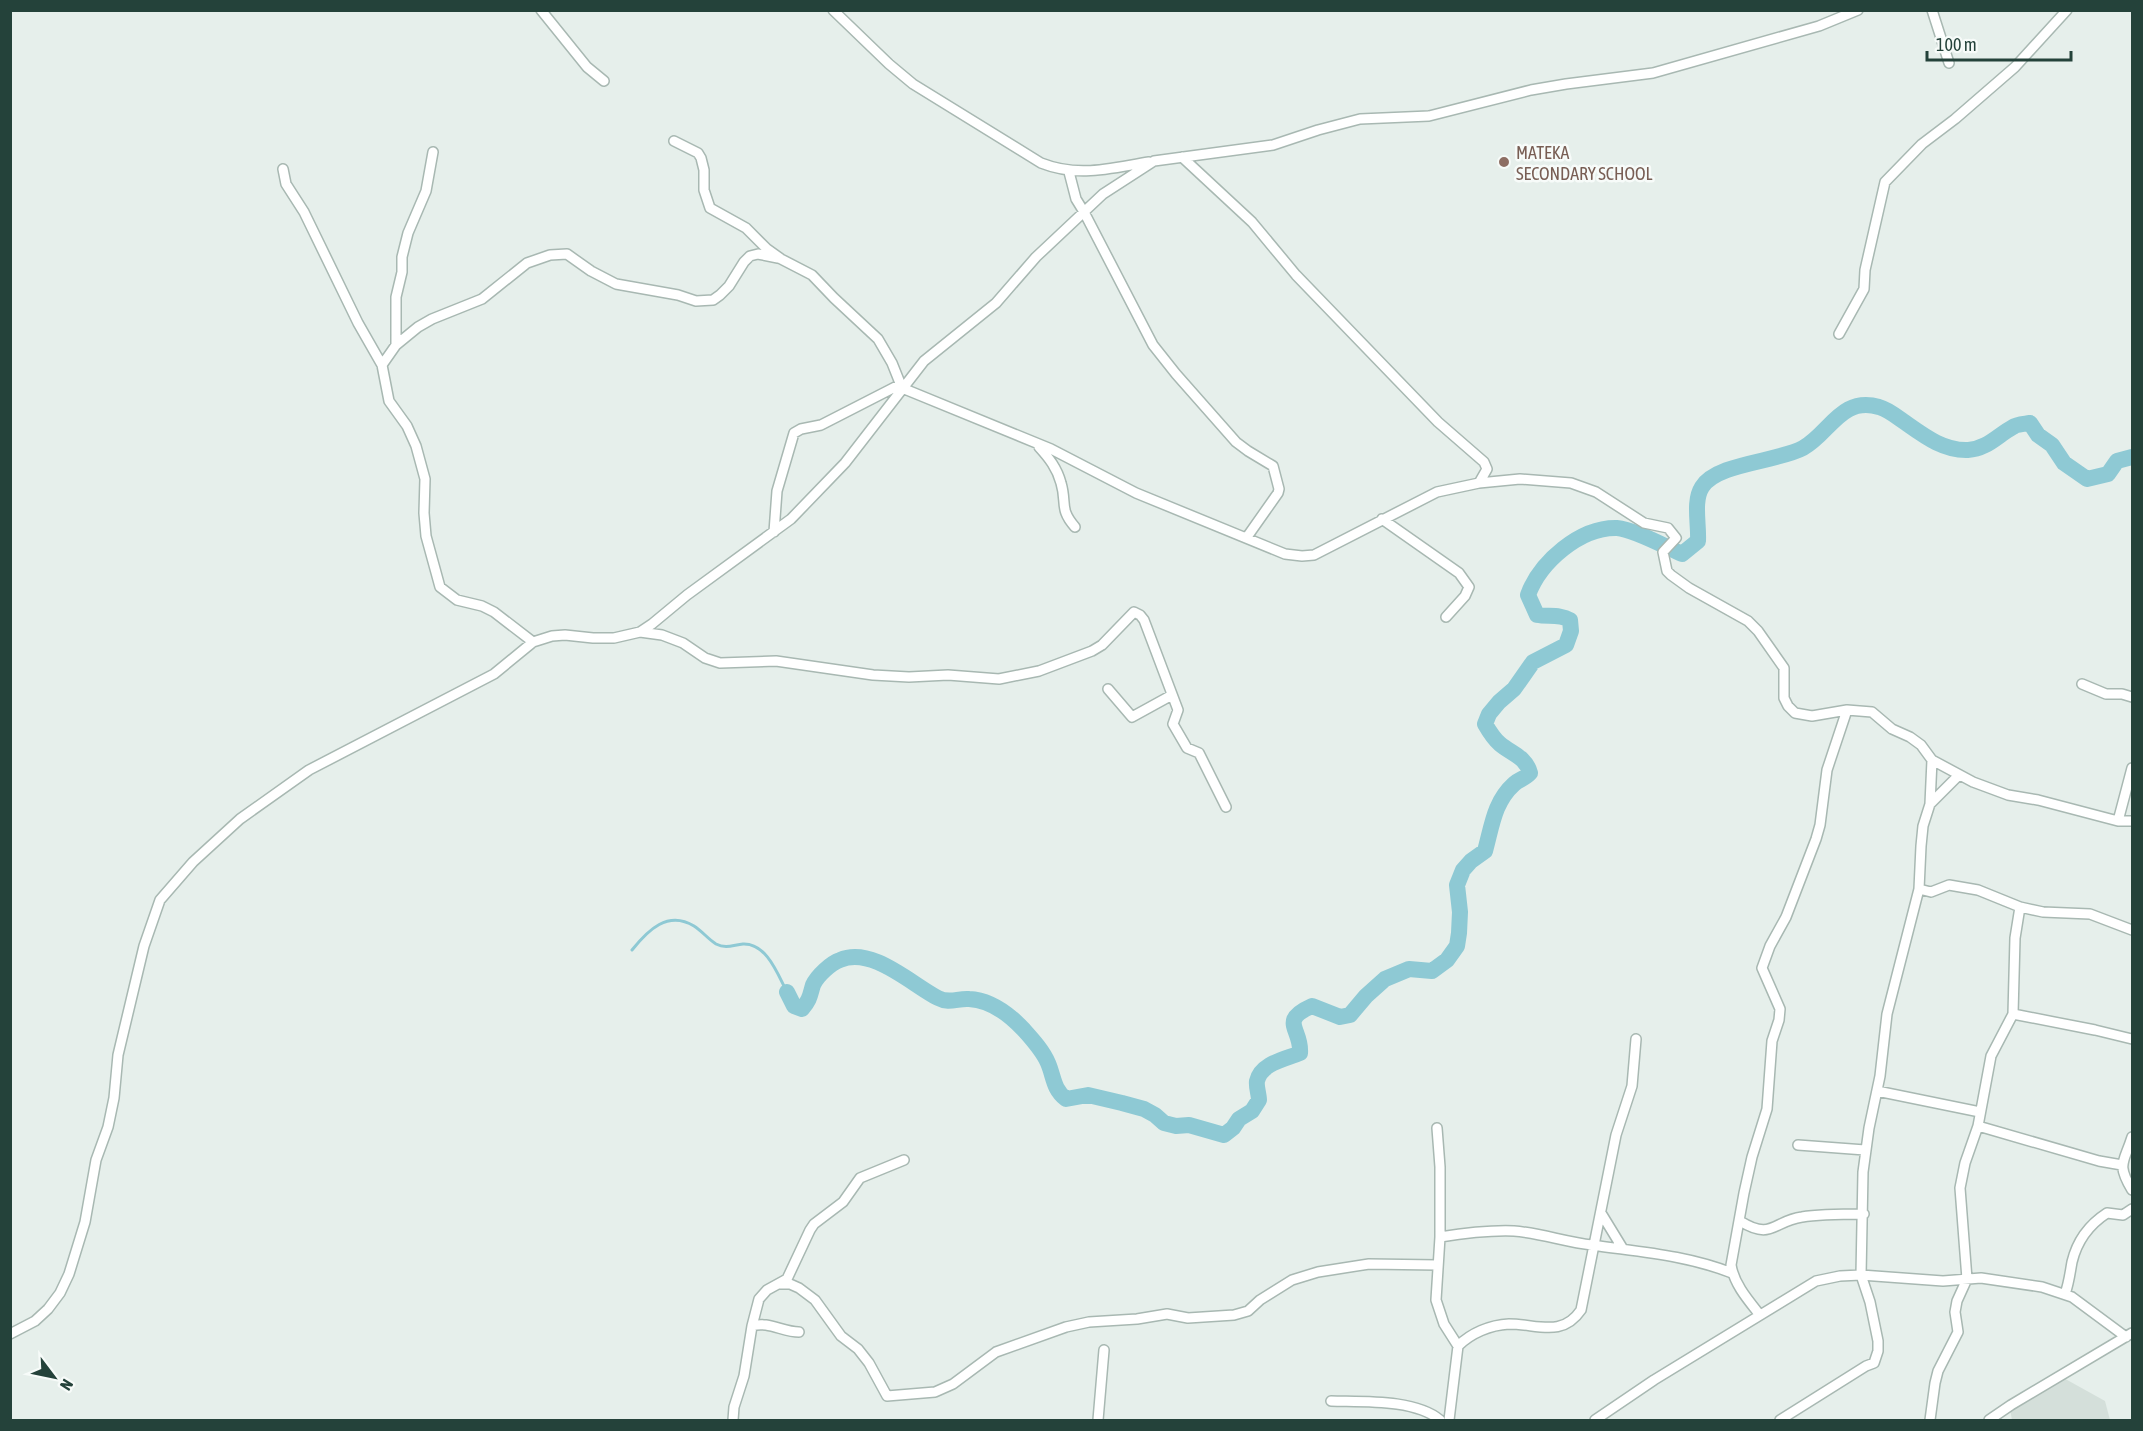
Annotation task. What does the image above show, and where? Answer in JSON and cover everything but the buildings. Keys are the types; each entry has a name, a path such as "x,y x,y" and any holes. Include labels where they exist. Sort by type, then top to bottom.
{"street":[{"path":"541,10 581,60 604,81"},
{"path":"833,10 913,84 1041,164 1069,172 1094,171 1274,145 1360,119 1429,116 1548,87 1653,72 1819,26 1858,10"},
{"path":"1932,10 1948,63"},
{"path":"1839,334 1863,289 1865,270 1885,182 1922,144 2015,67 2067,10"},
{"path":"674,141 698,153 704,164 704,190 710,208 746,228 767,249 780,258 812,275 878,339 902,386 1071,459 1136,493 1285,554 1314,555 1437,492 1479,483 1520,479 1571,483 1596,492 1644,523 1668,528 1676,538 1663,552 1667,571 1689,588 1748,621 1758,631 1784,668 1784,698 1795,713 1812,716 1847,710 1872,712 1892,729 1910,737 1932,760 1959,775 2008,795 2038,800 2118,821 2133,821"},
{"path":"396,345 396,297 402,272 402,257 413,218 426,191 433,152"},
{"path":"1182,157 1252,222 1296,275 1438,422 1484,462 1487,469 1479,483"},
{"path":"640,632 791,519 846,463 902,386 924,361 996,303 1036,257 1103,194 1154,161"},
{"path":"283,169 286,184 304,212 358,323 382,365 389,401 409,431 423,469 426,536 440,587 457,600 482,606 494,612 533,642"},
{"path":"1069,172 1076,199 1159,353 1236,442 1275,469 1278,493 1246,537"},
{"path":"382,365 396,345 409,334 432,319 482,299 527,263 550,255 567,254 591,271 616,284 696,301 713,300 720,295 750,256 758,254 780,258"},
{"path":"774,532 777,491 794,433 801,429 821,425 902,386"},
{"path":"1037,444 1057,470 1064,495 1064,511 1075,526"},
{"path":"1382,519 1459,573 1467,583 1469,587 1465,596 1446,617"},
{"path":"10,1334 35,1321 60,1293 69,1275 85,1222 96,1160 108,1127 114,1098 118,1055 144,946 160,900 193,862 240,819 309,770 494,674 533,642 552,636 614,638 640,632 662,635 683,643 705,658 720,663 776,661 873,675 909,677 948,675 999,679 1039,671 1092,651 1102,645 1134,612 1144,620 1178,712 1173,724 1187,748 1199,753 1226,807"},
{"path":"2082,684 2106,694 2133,697"},
{"path":"1108,689 1132,717 1172,695"},
{"path":"1760,1315 1741,1290 1732,1273 1732,1255 1750,1166 1767,1109 1772,1041 1779,1020 1780,1009 1762,974 1762,963 1786,917 1816,839 1827,770 1847,710"},
{"path":"1780,1420 1866,1366 1874,1364 1878,1351 1870,1302 1861,1275 1865,1150 1877,1091 1887,1014 1918,889 1923,826 1930,804 1932,760"},
{"path":"2118,821 2133,768"},
{"path":"1930,804 1959,775"},
{"path":"1918,889 1931,892 1949,885 1968,888 2020,907 2043,912 2090,914 2133,930"},
{"path":"1930,1420 1938,1371 1958,1332 1955,1312 1957,1301 1967,1279 1960,1188 1965,1163 1978,1126 1991,1056 2013,1014 2015,938 2020,907"},
{"path":"2013,1014 2133,1039"},
{"path":"1458,1346 1473,1334 1507,1324 1562,1326 1574,1321 1581,1310 1616,1135 1632,1086 1636,1039"},
{"path":"1877,1091 1980,1112"},
{"path":"1978,1126 2099,1161 2122,1165"},
{"path":"1437,1128 1440,1167 1437,1306 1444,1324 1458,1346 1449,1420"},
{"path":"2133,1137 2122,1165 2122,1171 2133,1190"},
{"path":"1798,1145 1865,1150"},
{"path":"733,1420 760,1296 787,1279 800,1248 814,1224 843,1202 860,1178 904,1160"},
{"path":"2065,1294 2074,1255 2083,1235 2108,1213 2123,1215 2133,1209"},
{"path":"1601,1213 1623,1249"},
{"path":"1740,1221 1756,1230 1767,1230 1801,1217 1864,1214"},
{"path":"1440,1237 1488,1231 1515,1232 1594,1246 1685,1258 1732,1273"},
{"path":"780,1284 790,1284 799,1288 815,1300 841,1336 858,1349 869,1363 887,1396 935,1392 953,1384 996,1352 1066,1327 1089,1322 1137,1319 1167,1314 1188,1318 1234,1315 1248,1311 1260,1300 1292,1280 1318,1272 1369,1264 1437,1265"},
{"path":"1595,1420 1654,1380 1816,1281 1840,1276 1861,1275 1943,1281 1981,1278 2043,1287 2065,1294 2129,1335 1989,1420"},
{"path":"752,1326 766,1325 789,1332 799,1332"},
{"path":"1098,1420 1104,1350"},
{"path":"1331,1401 1404,1406 1427,1412 1440,1420"}],"shaded area":[{"path":"2060,1376 2105,1401 2110,1420 2012,1420 2010,1409"}],"waterway":[{"path":"787,992 794,1006 802,1009 815,981 833,964 852,957 878,962 942,1000 965,999 985,1002 1013,1019 1041,1050 1056,1087 1066,1099 1088,1095 1144,1109 1164,1123 1176,1126 1189,1125 1224,1135 1239,1119 1252,1111 1259,1100 1257,1081 1263,1070 1275,1062 1300,1053 1294,1021 1302,1011 1312,1006 1340,1017 1350,1015 1385,979 1409,969 1432,971 1447,960 1457,946 1460,912 1457,885 1463,870 1485,851 1495,815 1507,791 1530,773 1525,763 1498,742 1485,724 1489,714 1514,689 1533,662 1566,645 1571,631 1570,620 1558,616 1537,615 1528,595 1542,570 1563,549 1589,533 1617,528 1640,535 1682,554 1698,541 1699,493 1710,479 1734,468 1803,448 1845,411 1866,405 1882,408 1934,441 1959,450 1981,447 2015,426 2030,423 2038,435 2052,445 2064,463 2087,479 2108,474 2117,461 2132,457"},
{"path":"632,950 659,924 676,920 685,922 720,945 743,944 759,949 771,961 787,992"}],"place":[{"name":"MATEKA SECONDARY SCHOOL","path":"1504,162"}]}
